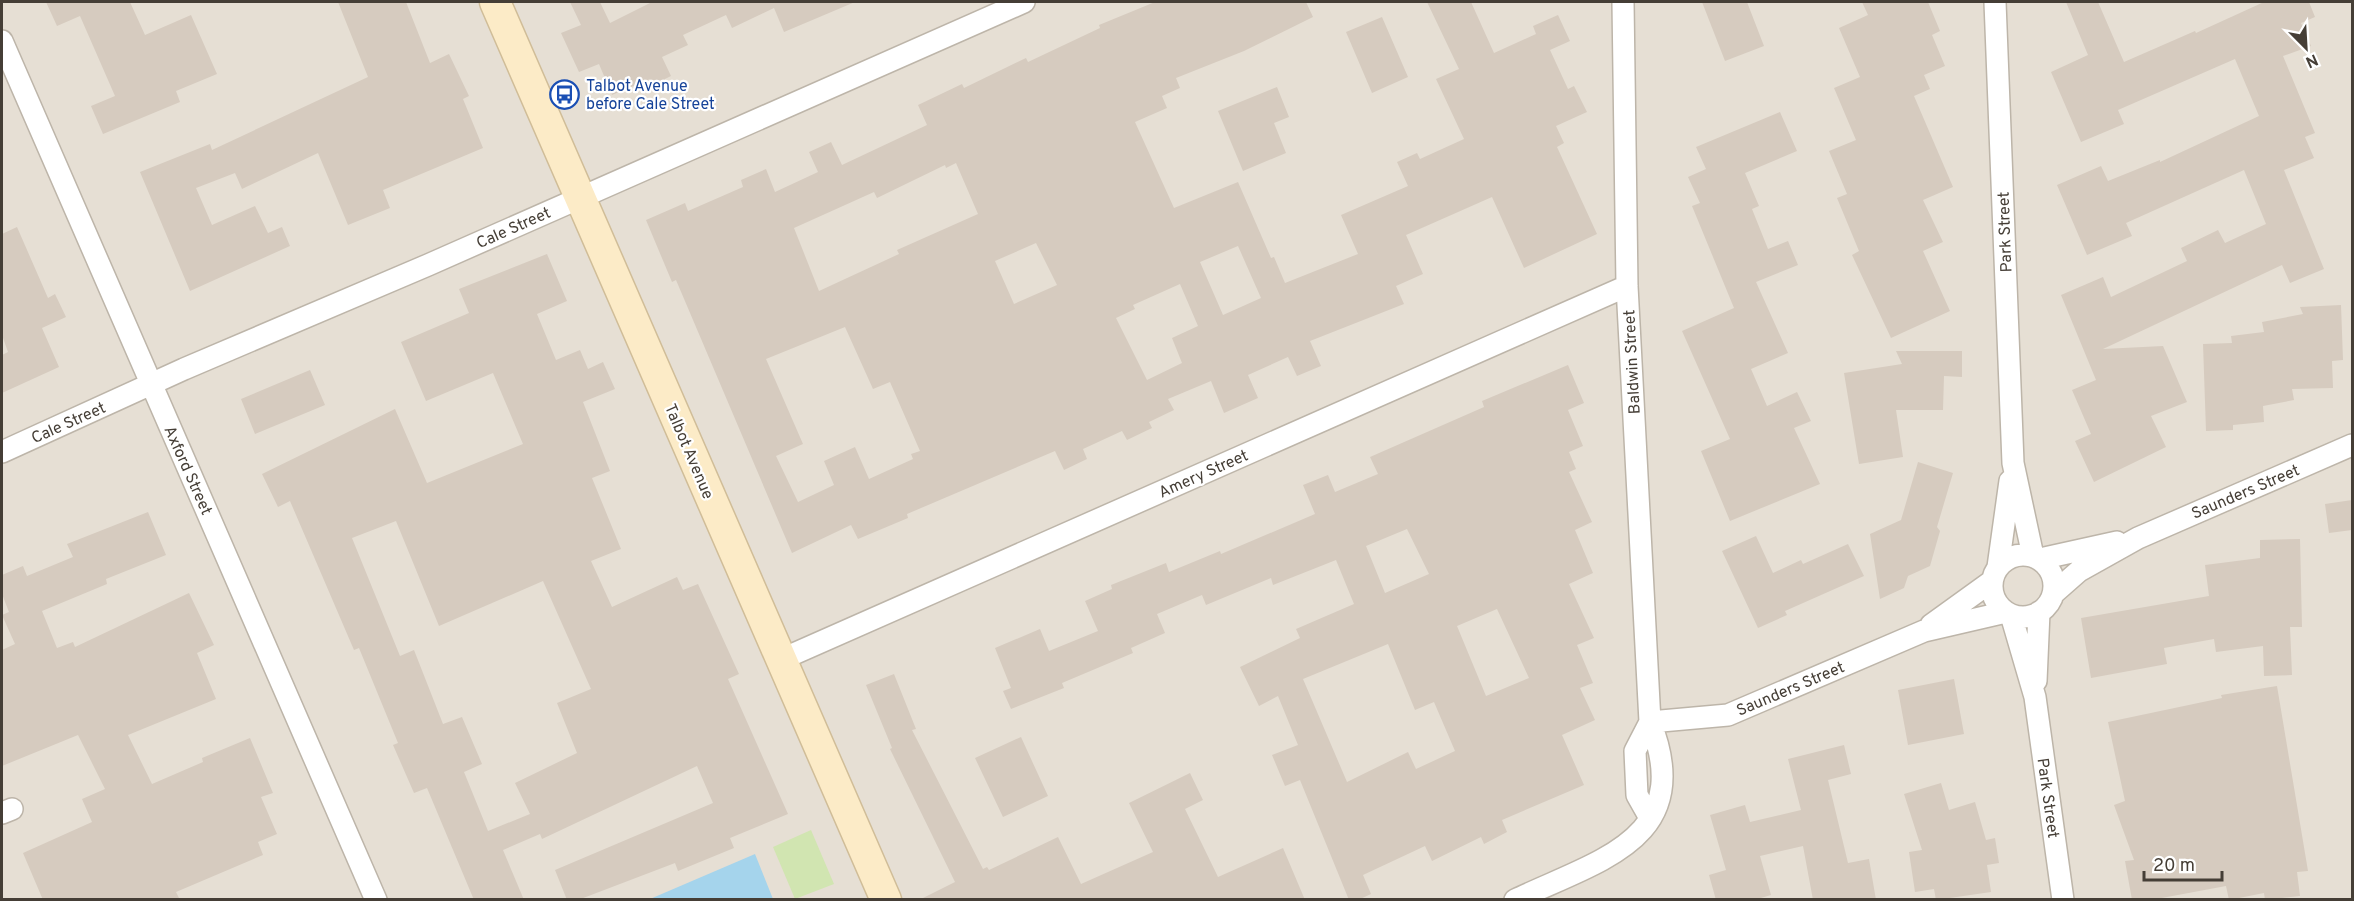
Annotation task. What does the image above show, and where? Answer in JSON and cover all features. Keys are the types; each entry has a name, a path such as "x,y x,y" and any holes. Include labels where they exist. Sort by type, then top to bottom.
{"street":[{"name":"Talbot Avenue","path":"495,2 582,196 780,660 886,900"},
{"name":"Cale Street","path":"2,452 152,386 184,369 1024,2"},
{"name":"Baldwin Street","path":"1623,2 1627,286 1650,722"},
{"name":"Park Street","path":"1995,2 2013,463 1995,574"},
{"name":"Axford Street","path":"2,41 376,900"},
{"name":"Amery Street","path":"780,660 1627,286"},
{"name":"Saunders Street","path":"2054,593 2073,576 2138,538 2352,445"},
{"name":"Park Street","path":"2013,463 2037,558"},
{"name":"Saunders Street","path":"2037,558 2138,538"},
{"path":"2025,554 2037,558 2052,573 2054,593 2046,607 2039,612 2020,617 2008,613 1995,599 1995,574 2010,557 2025,554"},
{"name":"Saunders Street","path":"1924,631 1995,574"},
{"name":"Park Street","path":"2035,697 2039,612"},
{"name":"Park Street","path":"2008,613 2035,697 2063,900"},
{"name":"Saunders Street","path":"1650,722 1728,715 1924,631 2008,613"},
{"path":"1515,900 1620,849 1640,835 1663,792 1660,747 1650,722"}],"shaded area":[{"path":"2,2 2352,2 2352,899 2,899"}],"green space":[{"path":"811,830 834,884 795,899 773,847"}],"water":[{"path":"755,854 773,899 650,899"}],"building":[{"path":"46,2 130,2 145,35 191,15 217,74 176,91 180,102 103,134 91,106 115,96 80,16 57,26"},
{"path":"338,2 406,2 430,63 449,54 469,96 463,99 483,148 383,190 390,208 348,225 318,153 242,189 235,173 196,188 212,225 255,206 268,233 282,227 290,246 190,291 140,172 210,144 212,150 368,77"},
{"path":"570,2 600,2 610,23 652,2 855,2 784,32 774,8 732,28 726,15 683,35 688,45 662,57 671,76 653,85 650,79 612,95 599,64 579,72 561,33 581,25"},
{"path":"1155,2 1306,2 1313,17 1244,51 1176,78 1180,88 1162,96 1167,108 1135,122 1174,208 1238,182 1271,258 1274,257 1285,283 1358,254 1341,215 1408,186 1397,162 1417,153 1420,159 1464,139 1436,79 1459,69 1427,2 1471,2 1494,53 1536,34 1533,26 1558,15 1570,41 1550,50 1568,89 1574,86 1587,112 1556,126 1564,143 1557,147 1597,234 1524,268 1492,197 1406,235 1423,274 1396,286 1404,304 1310,341 1321,366 1297,376 1288,357 1248,375 1258,398 1224,413 1211,381 1168,399 1174,410 1149,422 1152,428 1127,440 1122,431 1083,449 1087,459 1064,470 1055,451 907,514 908,518 858,539 851,525 792,553 676,280 672,282 646,220 685,203 688,211 743,187 741,180 766,169 775,192 818,172 809,152 831,142 842,165 927,125 918,105 962,84 964,88 1026,58 1028,62 1100,28 1099,25","holes":["956,163 978,214 897,250 899,254 819,291 794,228 874,192 877,198 945,165 946,168","1036,243 1057,285 1014,304 995,261","1238,246 1261,298 1223,315 1200,262","1180,284 1198,326 1172,338 1182,363 1147,380 1116,318 1135,309 1133,305","845,327 873,389 890,382 920,451 911,454 913,459 869,479 855,447 824,461 834,485 798,502 776,456 803,444 766,359"]},
{"path":"1702,2 1747,2 1764,46 1725,61"},
{"path":"1862,2 1928,2 1940,31 1932,35 1945,66 1924,75 1930,89 1914,96 1953,187 1923,200 1943,242 1923,251 1950,311 1891,338 1852,255 1859,251 1837,198 1847,194 1829,151 1856,140 1834,88 1860,77 1839,28 1868,15"},
{"path":"2066,2 2098,2 2124,62 2264,2 2309,2 2315,17 2301,23 2311,46 2283,56 2315,133 2305,137 2314,158 2284,170 2324,269 2290,283 2282,265 2103,349 2163,346 2187,402 2151,416 2166,447 2094,482 2075,441 2091,434 2072,390 2096,380 2061,295 2103,277 2111,297 2187,261 2181,248 2218,230 2225,243 2266,224 2244,170 2126,223 2132,236 2087,255 2057,185 2101,166 2108,181 2160,160 2160,162 2259,116 2235,59 2118,110 2124,124 2081,142 2051,72 2088,55"},
{"path":"1382,17 1408,77 1372,93 1346,32"},
{"path":"1277,87 1289,117 1274,123 1286,153 1243,171 1218,111"},
{"path":"1780,112 1797,151 1745,173 1759,206 1752,209 1768,249 1788,241 1798,265 1756,282 1788,353 1751,369 1767,406 1797,392 1811,421 1794,428 1820,484 1730,521 1701,451 1730,439 1682,331 1734,308 1692,206 1700,203 1688,177 1706,169 1696,147"},
{"path":"17,227 48,298 55,294 66,317 42,328 59,367 2,393 2,355 8,352 2,335 2,234"},
{"path":"547,254 567,301 537,314 556,360 580,350 588,369 603,362 615,389 583,402 610,471 592,478 621,549 591,561 612,607 677,577 683,590 698,584 739,674 728,679 788,814 730,838 734,848 678,871 675,863 578,900 567,900 555,870 713,803 697,766 542,839 540,834 503,850 524,900 474,900 427,788 414,793 393,745 398,743 359,648 354,650 290,501 278,507 262,474 395,409 427,483 523,444 493,373 426,401 401,342 469,313 459,289","holes":["396,521 439,626 543,581 591,689 557,703 577,753 515,783 530,814 488,831 464,772 482,764 462,717 443,724 414,650 400,656 352,538"]},
{"path":"2341,305 2343,360 2332,361 2333,388 2292,389 2294,400 2263,406 2264,422 2233,425 2233,430 2206,431 2203,344 2232,343 2231,336 2264,332 2262,322 2303,314 2300,307"},
{"path":"1896,351 1962,351 1962,377 1944,376 1943,410 1896,410 1903,457 1859,464 1844,373 1902,364"},
{"path":"1568,365 1584,403 1568,410 1583,446 1569,452 1576,469 1569,472 1592,522 1575,530 1593,573 1569,584 1594,638 1577,645 1593,683 1580,688 1595,720 1562,735 1584,785 1502,820 1507,832 1484,844 1481,837 1432,861 1425,846 1363,875 1371,894 1358,900 1349,900 1300,780 1285,786 1272,755 1298,745 1278,696 1259,706 1240,667 1300,638 1296,629 1354,604 1336,560 1273,585 1271,578 1206,605 1202,595 1157,614 1165,633 1131,648 1133,653 1062,683 1064,688 1011,709 1003,691 1011,688 995,648 1040,629 1049,651 1098,631 1085,601 1112,589 1111,585 1166,563 1169,572 1220,551 1221,554 1315,514 1303,485 1328,475 1335,492 1378,474 1370,457 1484,407 1482,401","holes":["1407,529 1429,574 1385,593 1366,546","1497,609 1529,678 1486,696 1457,626","1388,644 1415,710 1434,702 1455,751 1416,769 1408,752 1347,782 1303,679"]},
{"path":"310,370 325,405 255,434 241,399"},
{"path":"1918,462 1953,473 1937,527 1940,531 1930,566 1908,576 1904,588 1880,599 1870,534 1901,520"},
{"path":"2352,500 2352,530 2329,533 2325,504"},
{"path":"148,512 166,555 106,579 107,584 42,611 57,648 73,642 75,647 189,593 214,645 197,653 216,699 128,735 152,784 203,762 202,758 250,738 273,793 261,797 277,834 258,842 263,855 176,892 180,900 43,900 23,853 92,822 82,799 105,789 78,735 2,766 2,650 15,644 2,615 9,612 2,594 2,575 23,566 27,576 73,557 67,544"},
{"path":"1756,536 1773,573 1801,560 1803,564 1848,544 1864,576 1785,611 1787,615 1758,628 1722,551"},
{"path":"2300,539 2302,627 2290,627 2292,675 2264,676 2263,646 2216,652 2214,639 2164,648 2167,664 2091,678 2081,618 2209,596 2205,565 2260,558 2260,540"},
{"path":"894,674 916,729 912,730 983,869 987,867 989,870 1058,837 1081,884 1153,852 1129,803 1190,773 1203,800 1185,809 1218,877 1283,848 1305,900 919,900 955,882 890,749 892,748 866,685"},
{"path":"1954,679 1964,734 1908,745 1898,690"},
{"path":"2277,686 2308,871 2297,872 2300,896 2265,900 2264,893 2229,900 2226,886 2151,900 2132,900 2125,861 2134,860 2114,805 2125,801 2108,722 2222,698 2221,695"},
{"path":"1021,737 1048,796 1003,817 975,758"},
{"path":"1844,745 1851,774 1828,780 1848,863 1869,859 1876,900 1813,900 1803,846 1760,856 1771,895 1754,900 1716,900 1709,875 1726,870 1710,815 1745,805 1750,822 1801,810 1788,759"},
{"path":"1941,783 1949,810 1975,802 1986,840 1995,838 1999,863 1987,865 1991,892 1936,900 1934,889 1915,892 1909,852 1922,850 1904,794"}],"place":[{"name":"Talbot Avenue before Cale Street","path":"565,94"}]}
